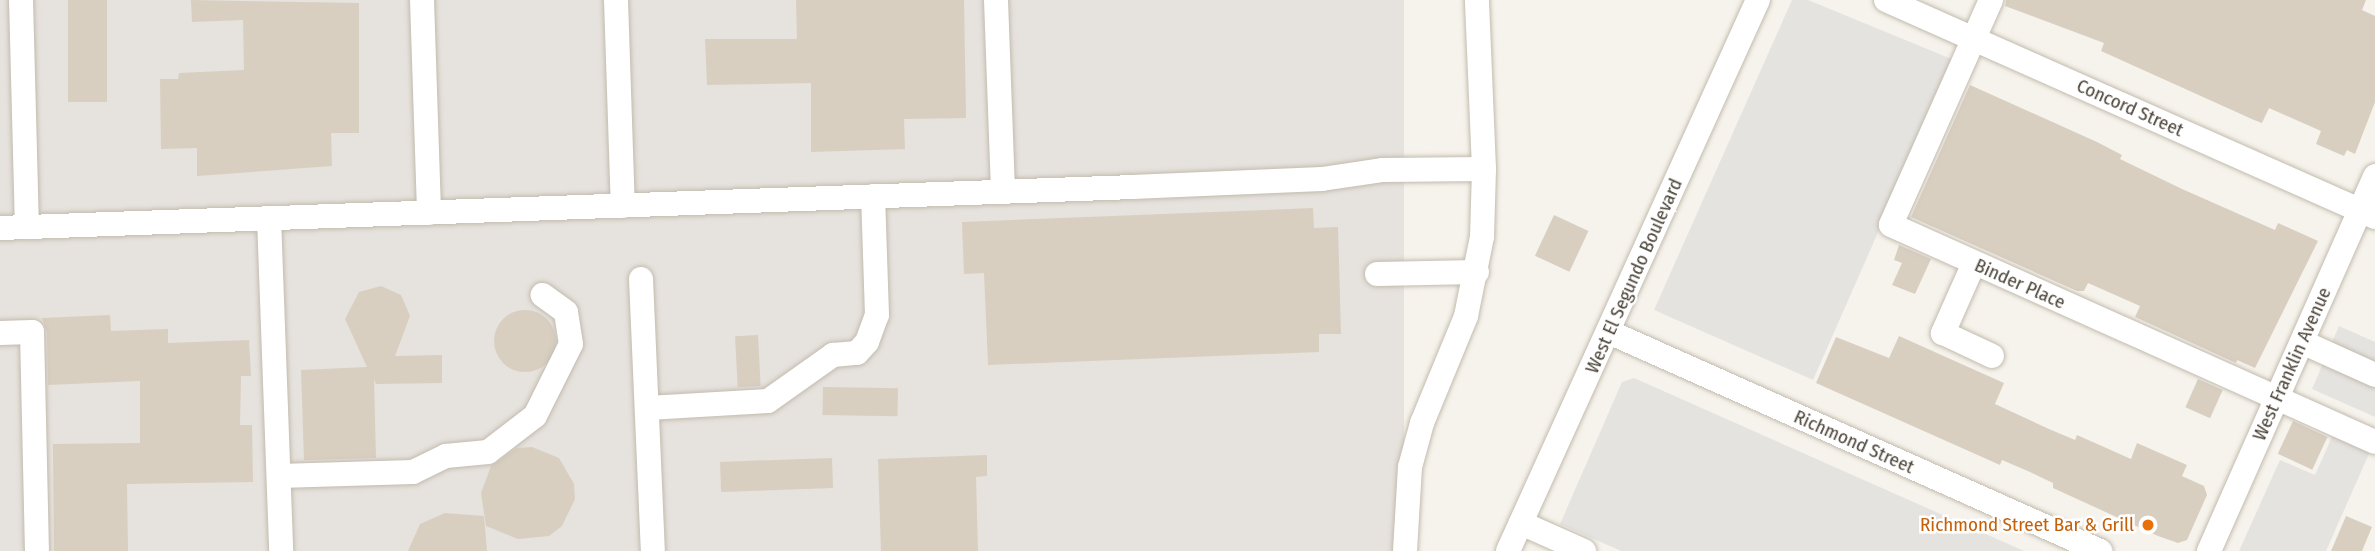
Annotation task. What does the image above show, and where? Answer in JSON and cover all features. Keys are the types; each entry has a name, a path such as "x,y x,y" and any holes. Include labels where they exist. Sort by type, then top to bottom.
{"street":[{"path":"21,0 27,227"},
{"path":"422,0 429,213"},
{"path":"616,0 623,206"},
{"path":"996,0 1003,189"},
{"path":"1405,551 1410,467 1422,423 1466,316 1477,272 1484,169 1477,0"},
{"name":"West El Segundo Boulevard","path":"1508,551 1758,0"},
{"name":"Concord Street","path":"1886,0 2368,213"},
{"name":"Binder Place","path":"1991,0 1891,225 2375,442"},
{"path":"0,228 623,206 1003,189 1144,187 1322,179 1383,170 1484,169"},
{"name":"West Franklin Avenue","path":"2209,551 2302,342 2368,213 2375,176"},
{"path":"648,408 768,401 832,355 857,353 867,342 877,314 873,196"},
{"path":"269,218 281,551"},
{"path":"1974,263 1944,333 1992,356"},
{"path":"1377,274 1477,272"},
{"path":"641,279 653,551"},
{"path":"279,476 413,472 446,456 488,452 536,416 571,344 566,312 543,295"},
{"path":"0,333 32,332 37,551"},
{"name":"Richmond Street","path":"1609,332 2100,551"},
{"path":"2302,342 2375,375"},
{"path":"1521,523 1584,551"}],"shaded area":[{"path":"0,0 1404,0 1404,551 0,551"},
{"path":"1792,0 1808,0 1954,60 1813,380 1654,310"},
{"path":"2339,326 2375,342 2375,417 2312,389"},
{"path":"1634,378 2024,551 1621,551 1560,524 1622,382"},
{"path":"2335,430 2372,447 2326,551 2239,551 2280,460 2315,475"}],"building":[{"path":"68,0 107,0 107,102 68,102"},
{"path":"191,0 359,3 359,133 331,133 332,166 197,176 197,148 161,149 160,79 178,79 179,73 244,70 243,20 192,22"},
{"path":"796,0 964,0 966,118 904,119 905,149 811,152 811,83 707,85 705,39 797,39"},
{"path":"2006,0 2366,0 2362,10 2375,16 2375,102 2355,154 2347,150 2344,156 2316,144 2321,131 2269,108 2262,123 2254,120 2101,51 2104,43 2005,6"},
{"path":"1970,85 2097,142 2122,155 2120,159 2182,189 2275,230 2278,223 2318,241 2255,368 2237,360 2236,363 2135,317 2140,306 2088,283 2084,291 2077,291 1911,217"},
{"path":"1313,208 1314,228 1338,227 1341,334 1319,334 1319,352 988,365 984,273 964,274 962,222"},
{"path":"1554,215 1588,231 1569,272 1535,256"},
{"path":"1899,245 1931,259 1915,294 1892,285 1902,263 1894,260"},
{"path":"381,286 401,295 410,316 395,356 442,355 442,383 376,384 374,379 376,458 304,460 301,370 367,367 345,319 359,292"},
{"path":"525,310 547,319 556,341 547,363 525,372 503,363 494,341 503,319"},
{"path":"110,315 111,331 168,329 168,343 249,340 251,376 241,376 240,425 252,425 253,482 127,484 128,551 54,551 53,444 140,443 140,381 48,385 47,332 42,318"},
{"path":"758,335 761,386 738,387 735,336"},
{"path":"1899,336 2004,383 1995,404 2049,429 2075,440 2077,435 2131,459 2137,443 2187,465 2182,476 2204,486 2207,495 2187,540 2178,543 2158,536 2053,488 2053,483 2030,472 2002,460 2000,465 1816,383 1836,337 1889,358"},
{"path":"2198,379 2223,390 2210,418 2185,407"},
{"path":"823,387 898,388 897,416 823,415"},
{"path":"2293,421 2327,437 2312,470 2278,454"},
{"path":"532,447 559,458 574,484 575,499 562,526 549,536 518,539 486,526 481,493 491,466 517,448"},
{"path":"987,455 987,476 976,477 978,551 881,551 878,459"},
{"path":"832,458 833,488 721,492 720,462"},
{"path":"445,513 484,516 487,551 408,551 420,524"},
{"path":"2346,516 2372,527 2362,551 2331,551"}],"place":[{"name":"Richmond Street Bar & Grill","path":"2148,525"}]}
